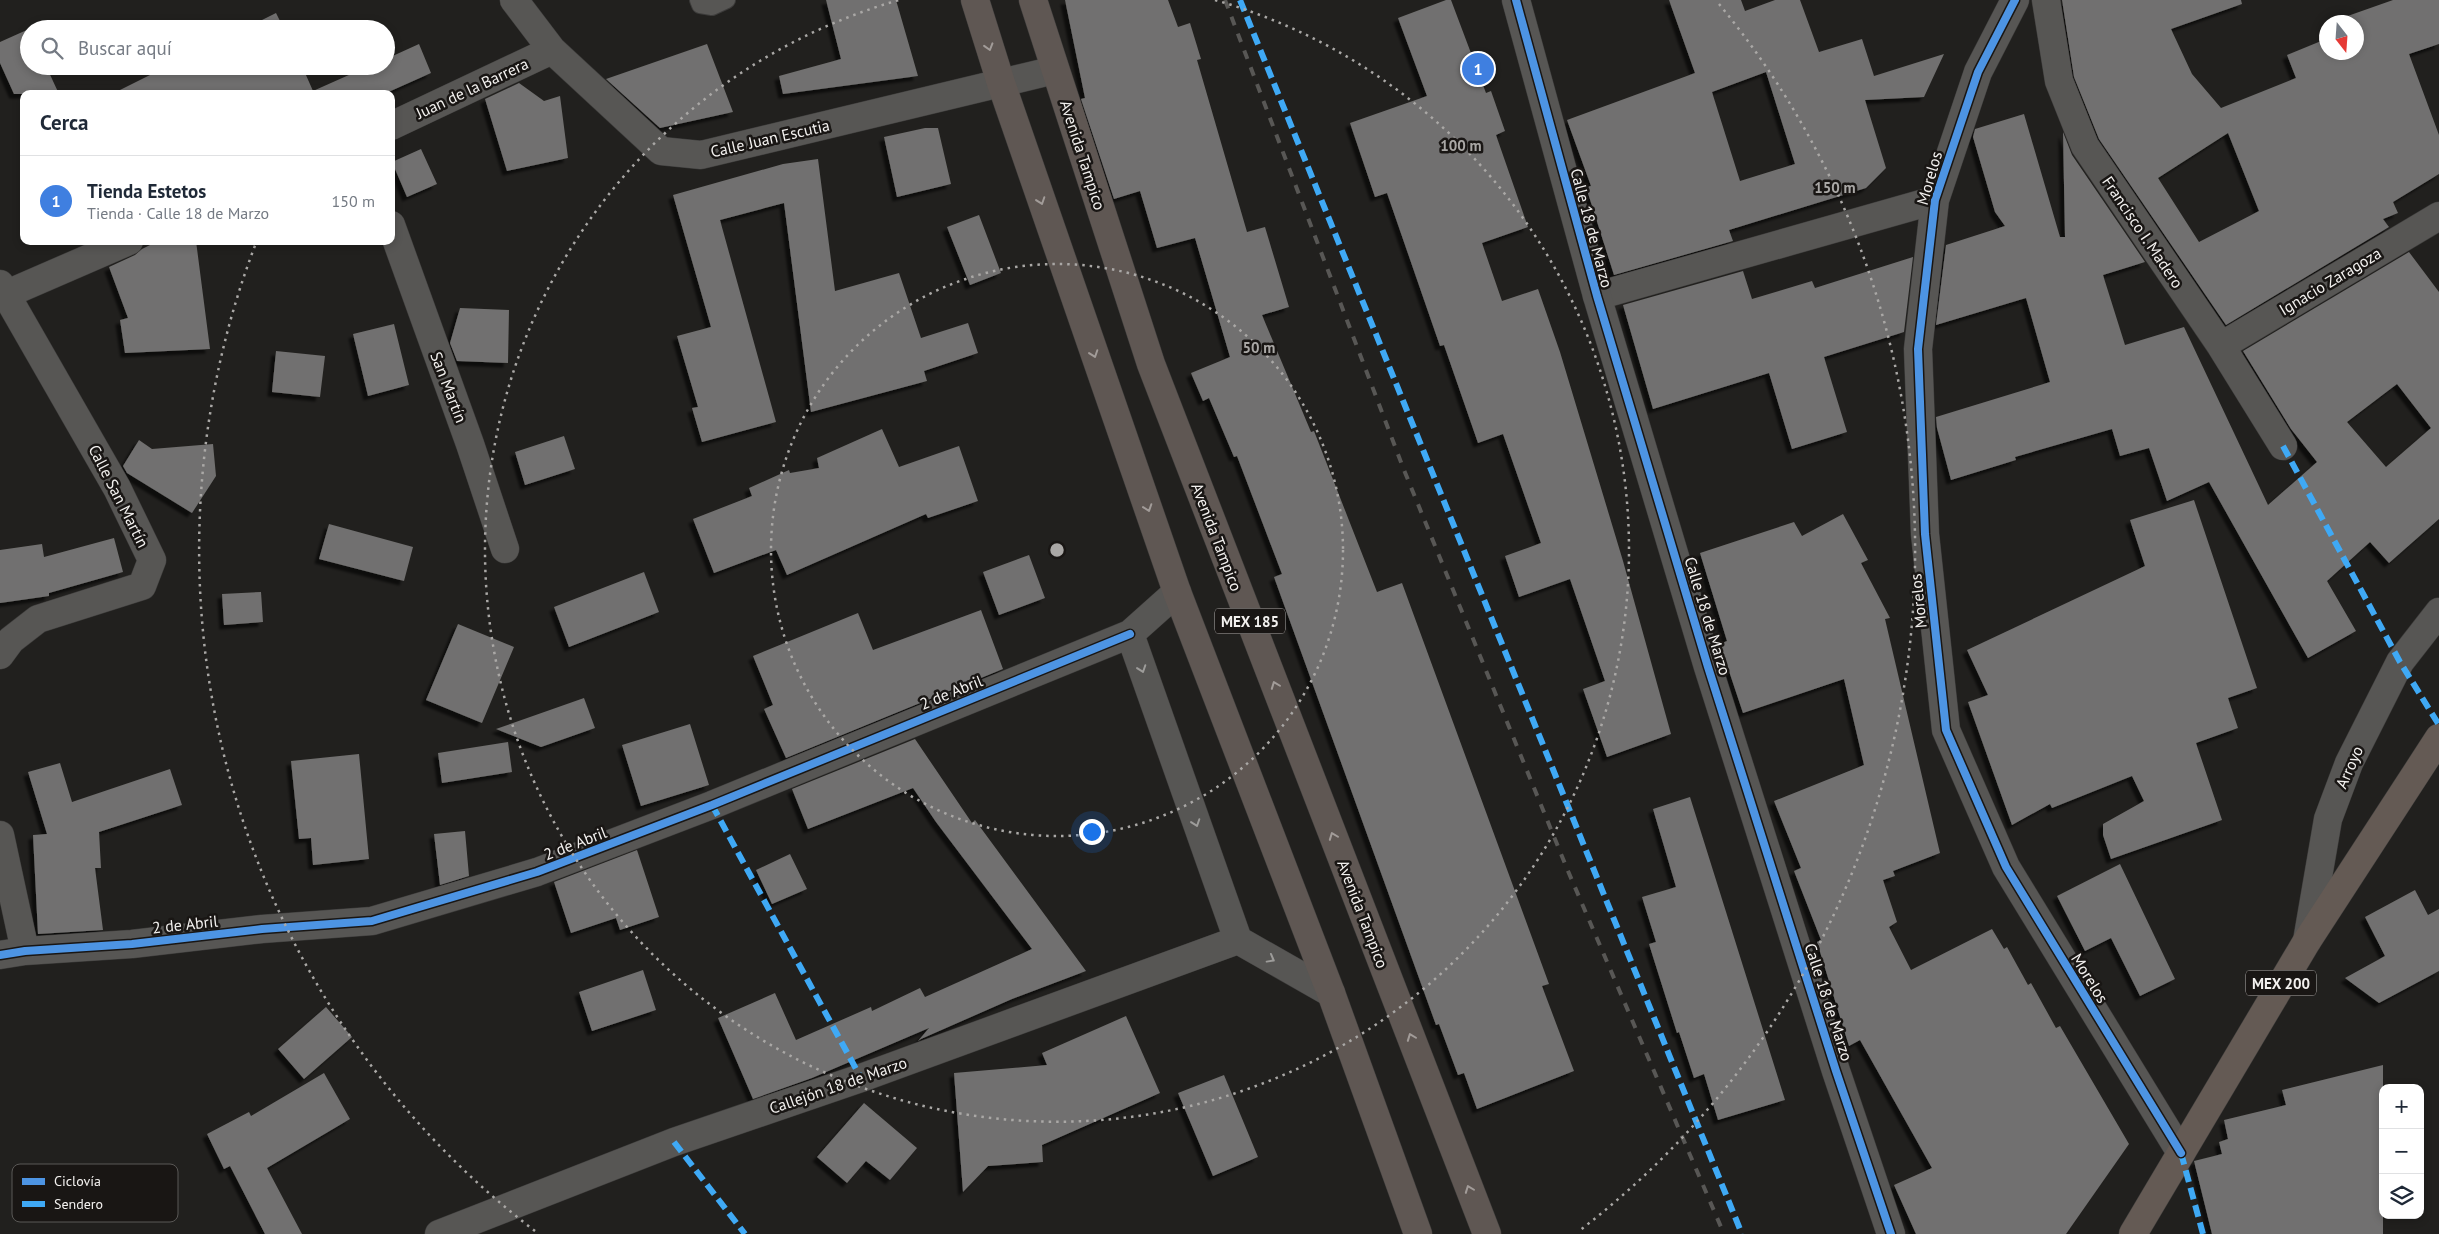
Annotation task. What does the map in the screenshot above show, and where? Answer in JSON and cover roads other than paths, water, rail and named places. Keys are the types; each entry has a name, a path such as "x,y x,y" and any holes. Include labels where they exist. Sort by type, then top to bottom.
{"highway":[{"name":"MEX 200","path":"2132,1234 2306,940 2439,738"}],"main road":[{"name":"MEX 185","path":"975,0 1001,83 1177,592 1331,993 1418,1234"},
{"name":"Avenida Tampico","path":"1032,0 1151,364 1487,1234"}],"street":[{"name":"Calle Juan Escutia","path":"514,0 552,50 661,151 701,154 1055,70"},
{"name":"Calle 18 de Marzo","path":"1516,0 1597,296 1708,666 1836,1071 1891,1234"},
{"name":"Morelos","path":"2015,0 1978,72 1935,200 1918,350 1925,534 1946,730 2006,867 2181,1153"},
{"name":"Francisco I. Madero","path":"2046,0 2059,80 2085,146 2221,346 2283,446"},
{"name":"Juan de la Barrera","path":"395,124 552,50"},
{"path":"1597,296 1935,200"},
{"name":"Ignacio Zaragoza","path":"2221,346 2439,216"},
{"name":"San Martín","path":"395,236 470,444 505,549"},
{"path":"2,292 119,245"},
{"name":"Calle San Martín","path":"0,655 11,640 38,619 142,586 152,560 117,488 2,292"},
{"name":"2 de Abril","path":"13,953 132,944 262,929 372,921 537,872 712,805 1130,634 1177,592"},
{"name":"Arroyo","path":"2306,940 2328,819 2349,762 2400,662 2439,612"},
{"path":"1130,634 1238,940 1331,993"},
{"path":"0,835 13,953"},
{"name":"Callejón 18 de Marzo","path":"439,1234 674,1142 870,1075 1238,940"}],"lane":[{"path":"698,0 700,5 712,7 727,0"}],"railway":[{"path":"1225,0 1404,470 1568,871 1724,1234"}],"place":[{"name":"Tienda Estetos","path":"1478,69"}]}
